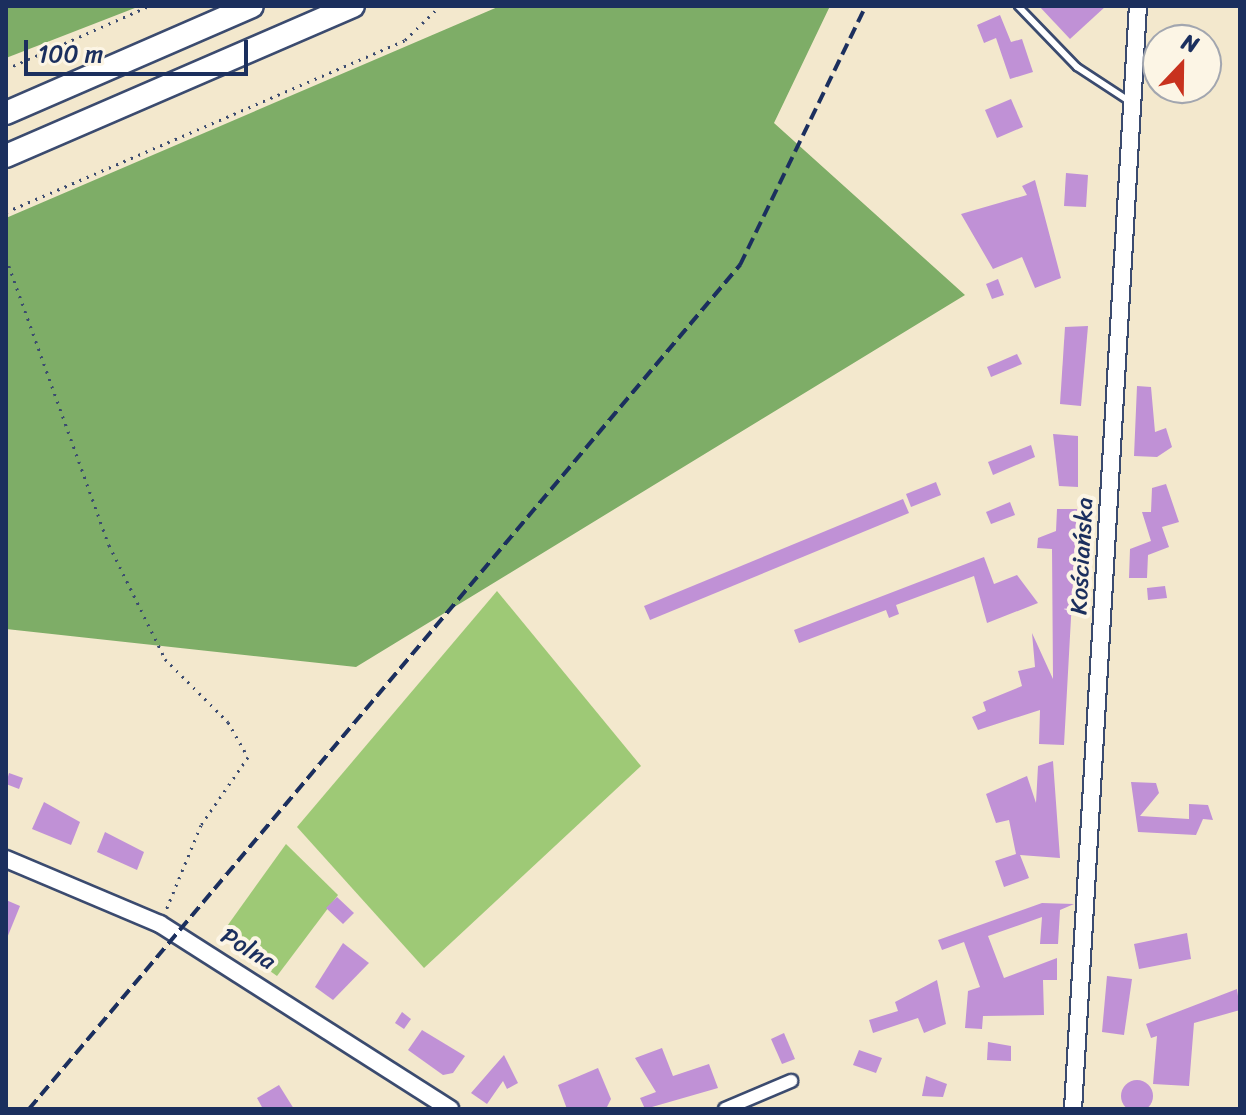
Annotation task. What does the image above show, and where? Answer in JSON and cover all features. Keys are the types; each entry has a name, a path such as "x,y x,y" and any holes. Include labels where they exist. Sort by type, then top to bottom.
{"highway":[{"path":"6,113 252,6"},
{"path":"6,156 353,6"}],"street":[{"name":"Kościańska","path":"1073,1109 1138,6"},
{"name":"Polna","path":"6,859 160,924 450,1109"},
{"path":"725,1109 791,1081"}],"lane":[{"path":"1018,6 1077,67 1112,96 1133,101"}],"path":[{"path":"6,69 149,6"},
{"path":"6,212 405,40 440,6"},
{"path":"6,258 109,545 165,659 228,722 248,757 201,825 160,924"}],"green space":[{"path":"6,6 140,6 6,58"},
{"path":"500,6 830,6 774,123 965,295 356,667 6,629 6,218"},
{"path":"497,591 641,766 424,968 297,827"},
{"path":"286,844 338,895 277,976 220,936"}],"building":[{"path":"1039,6 1106,6 1070,39"},
{"path":"1000,15 1011,42 1022,39 1033,72 1010,79 996,38 984,43 977,25"},
{"path":"1011,99 1023,127 997,138 985,110"},
{"path":"1066,173 1088,175 1086,207 1064,206"},
{"path":"1035,180 1061,278 1035,288 1022,257 993,269 961,214 1027,195 1022,186"},
{"path":"998,279 1004,295 992,299 986,284"},
{"path":"1088,326 1081,406 1060,404 1065,327"},
{"path":"1017,354 1022,364 991,377 987,367"},
{"path":"1137,386 1151,387 1155,432 1166,428 1172,447 1157,457 1134,456"},
{"path":"1053,434 1078,436 1078,487 1059,486"},
{"path":"1031,445 1035,457 993,475 988,462"},
{"path":"936,482 941,495 911,507 906,494"},
{"path":"1166,484 1179,522 1162,527 1169,547 1148,555 1147,578 1129,578 1130,549 1151,541 1142,512 1151,512 1152,488"},
{"path":"903,499 909,513 650,620 644,606"},
{"path":"1010,502 1015,515 991,524 986,512"},
{"path":"1057,509 1077,509 1064,745 1039,744 1040,710 978,730 972,717 986,711 983,702 1022,686 1018,671 1035,667 1032,633 1053,679 1052,549 1037,548 1038,538 1056,531"},
{"path":"984,557 994,584 1017,575 1038,603 987,623 974,576 896,605 899,614 889,618 886,610 799,643 794,630"},
{"path":"1165,586 1167,598 1148,600 1147,588"},
{"path":"1053,761 1060,858 1020,855 1029,878 1004,887 995,861 1016,854 1009,820 996,823 986,794 1027,776 1036,803 1038,766"},
{"path":"9,773 23,778 19,789 6,784"},
{"path":"1131,782 1156,783 1159,793 1140,816 1189,819 1189,804 1208,805 1213,820 1203,819 1196,835 1138,832"},
{"path":"44,802 80,822 71,845 32,829"},
{"path":"105,832 144,852 137,870 97,852"},
{"path":"337,897 354,913 343,924 326,908"},
{"path":"6,900 20,906 7,938 6,938"},
{"path":"1042,903 1074,904 1060,910 1058,944 1040,944 1042,917 988,936 1004,978 1057,958 1057,980 1043,980 1044,1015 983,1016 982,1029 965,1028 968,991 980,987 964,942 942,950 938,940"},
{"path":"1187,933 1191,959 1139,969 1134,944"},
{"path":"343,943 369,963 333,1000 315,987"},
{"path":"1107,976 1132,979 1124,1035 1102,1032"},
{"path":"937,980 946,1024 924,1033 918,1018 873,1033 869,1020 898,1011 895,1002"},
{"path":"1237,989 1240,1010 1194,1023 1189,1086 1153,1084 1157,1036 1151,1038 1146,1024"},
{"path":"402,1012 411,1019 404,1029 395,1023"},
{"path":"422,1030 465,1056 453,1073 443,1075 408,1050"},
{"path":"784,1033 795,1059 782,1064 771,1039"},
{"path":"988,1042 1011,1046 1011,1061 987,1060"},
{"path":"662,1048 673,1076 709,1064 718,1088 645,1109 640,1098 656,1092 635,1058"},
{"path":"859,1050 882,1058 876,1073 853,1065"},
{"path":"504,1055 518,1083 507,1089 503,1081 487,1104 471,1093"},
{"path":"598,1068 611,1099 606,1109 567,1109 558,1085"},
{"path":"926,1076 947,1084 943,1097 922,1096"},
{"path":"1137,1080 1148,1085 1153,1096 1148,1107 1137,1112 1126,1107 1121,1096 1126,1085"},
{"path":"279,1085 294,1109 263,1109 257,1098"}],"railway":[{"path":"29,1109 740,265 866,6"}]}
